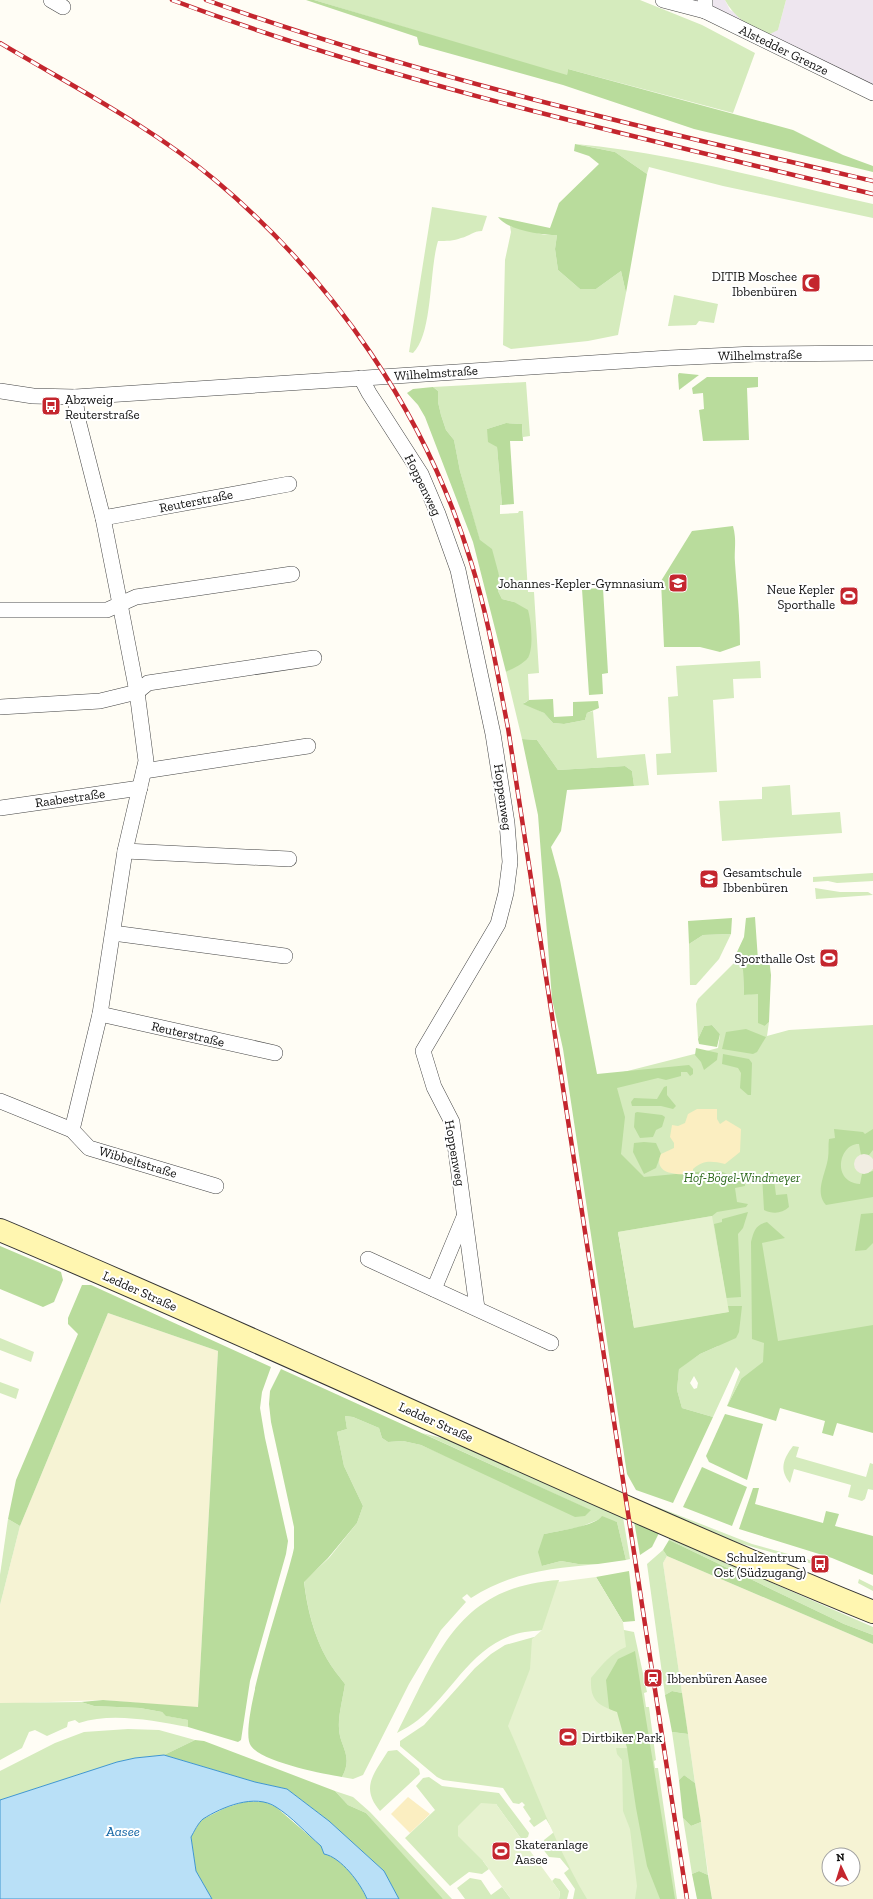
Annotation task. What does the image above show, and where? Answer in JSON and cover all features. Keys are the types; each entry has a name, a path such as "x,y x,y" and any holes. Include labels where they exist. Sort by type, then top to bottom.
{"main road":[{"name":"Ledder Straße","path":"0,1230 349,1383 604,1499 873,1612"}],"street":[{"name":"Alstedder Grenze","path":"663,0 705,6 873,93"},
{"name":"Wilhelmstraße","path":"0,391 34,396 75,397 669,358 754,354 873,353"},
{"name":"Hoppenweg","path":"361,378 421,474 438,514 458,570 494,734 507,824 510,862 506,893 498,924 423,1051 434,1087 452,1122 477,1308"},
{"path":"72,1130 100,1014 125,851 146,761 137,692 120,604 103,518 78,420 75,397"},
{"name":"Reuterstraße","path":"103,518 289,484"},
{"path":"0,610 107,610 136,596 292,574"},
{"path":"0,707 100,701 137,692 148,683 314,658"},
{"path":"144,771 308,746"},
{"name":"Raabestraße","path":"0,808 140,788"},
{"path":"125,851 289,859"},
{"path":"113,933 285,956"},
{"name":"Reuterstraße","path":"100,1014 275,1053"},
{"name":"Wibbeltstraße","path":"0,1100 72,1130 89,1148 216,1186"},
{"path":"434,1289 465,1216"},
{"path":"368,1259 551,1343"}],"shaded area":[{"path":"673,0 725,0 730,10 778,30 786,0 873,0 873,87"},
{"path":"864,1154 871,1157 874,1164 871,1171 864,1174 857,1171 854,1164 857,1157"},
{"path":"108,1313 218,1351 198,1708 103,1700 0,1703 0,1605 20,1526"},
{"path":"667,1556 873,1644 873,1899 712,1899 663,1563"}],"green space":[{"path":"306,0 314,0 567,75 568,69 793,130 843,155 873,166 873,172 694,129 563,85 419,45 417,37"},
{"path":"314,0 640,0 702,25 755,53 733,113 568,69 567,76"},
{"path":"725,0 786,0 778,30 768,35 755,29 738,17"},
{"path":"575,144 615,152 647,174 626,293 621,271 596,289 580,289 558,270 555,249 557,235 525,231 502,222 498,217 550,228 559,203 599,164 589,156 574,151"},
{"path":"576,144 613,148 688,161 873,204 873,218 723,186 649,167 647,174 615,152"},
{"path":"432,207 487,216 482,231 456,240 438,241 433,268 430,301 424,332 413,353 409,352"},
{"path":"510,226 545,235 557,235 555,249 558,270 580,289 596,289 621,271 626,293 618,335 588,341 511,349 503,345 505,260 511,232"},
{"path":"674,295 718,304 714,323 699,321 696,325 668,326"},
{"path":"679,373 699,375 679,390"},
{"path":"707,377 758,377 758,387 747,388 749,440 703,441 699,410 704,409 703,393 693,394 692,388"},
{"path":"526,382 530,436 523,437 522,424 506,423 487,429 497,447 502,505 500,505 500,514 518,513 519,511 523,511 528,592 534,592 539,673 528,674 529,700 524,703 544,713 553,723 564,724 585,720 587,713 593,711 597,758 645,754 649,785 634,786 632,771 625,766 558,770 537,740 522,739 506,672 528,658 514,602 502,599 498,591 499,575 480,541 460,471 454,440 446,430 438,402 438,391 433,387"},
{"path":"433,387 438,391 438,402 446,430 454,440 460,471 480,540 492,549 499,575 498,591 502,599 514,602 528,610 531,634 530,653 528,658 523,662 506,672 473,542 425,417 418,405 407,393 413,389"},
{"path":"506,423 522,424 523,441 510,441 514,504 502,505 497,447 488,442 487,429"},
{"path":"733,526 740,645 720,652 700,647 664,647 661,581 692,531"},
{"path":"603,588 608,673 602,674 603,694 589,695 582,589"},
{"path":"760,661 761,678 733,679 734,698 713,700 717,772 657,775 656,754 671,753 668,697 678,696 676,666"},
{"path":"553,699 554,717 573,716 573,702 598,701 599,708 587,713 585,720 564,724 553,723 544,713 523,704 529,700"},
{"path":"522,739 537,740 558,770 625,766 632,771 634,786 567,790 561,831 551,847 560,880 597,1074 689,1065 693,1069 693,1074 690,1076 687,1072 681,1072 681,1076 666,1080 658,1078 617,1088 625,1117 621,1154 644,1177 718,1170 745,1182 745,1186 735,1188 737,1202 748,1204 746,1207 717,1212 712,1216 618,1232 634,1327 728,1312 728,1306 742,1306 739,1332 736,1338 700,1354 679,1369 677,1390 682,1408 713,1417 673,1503 636,1490 627,1474 563,1049 552,999 538,815"},
{"path":"790,785 792,815 840,812 842,833 722,841 719,801 762,799 762,787"},
{"path":"873,873 873,881 837,883 828,881 813,882 813,877"},
{"path":"815,888 840,892 868,892 873,895 816,899"},
{"path":"755,917 758,960 769,959 771,975 769,1022 765,1026 758,1023 758,994 744,995 743,970 738,962 737,952 744,937 746,918"},
{"path":"732,918 731,934 703,935 689,944 688,921"},
{"path":"731,934 719,959 696,985 690,985 689,944 703,935"},
{"name":"Hof-Bögel-Windmeyer","path":"737,952 738,962 743,970 744,995 758,993 758,1003 765,1026 769,1022 767,1036 789,1030 873,1025 873,1425 741,1379 727,1406 740,1372 736,1367 713,1417 682,1408 677,1390 679,1368 700,1354 718,1346 611,1225 592,1080 718,1048 720,1034 712,1025 704,1026 698,1039 696,1004 698,999 734,963","holes":["694,1376 698,1383 697,1388 694,1389 690,1383"]},
{"path":"712,1025 720,1034 717,1047 699,1044 698,1039 704,1026"},
{"path":"746,1029 766,1037 757,1052 753,1054 722,1049 726,1032"},
{"path":"696,1048 718,1053 717,1060 704,1070 701,1062 695,1055"},
{"path":"723,1054 749,1059 752,1063 751,1095 748,1095 740,1088 741,1073 738,1068 722,1064"},
{"path":"667,1086 667,1095 676,1106 673,1109 661,1106 632,1106 631,1102 634,1098 657,1099 664,1087"},
{"path":"635,1113 662,1115 665,1117 662,1127 656,1130 653,1137 640,1138 634,1127"},
{"path":"834,1129 863,1132 865,1134 873,1129 873,1150 869,1155 861,1155 859,1144 852,1145 843,1156 841,1163 845,1177 851,1182 860,1184 862,1174 873,1171 873,1197 826,1205 823,1200 821,1188 828,1158 829,1139 835,1138"},
{"path":"634,1143 656,1143 661,1154 656,1168 644,1174 633,1152"},
{"path":"773,1172 776,1195 787,1194 789,1207 777,1213 764,1210 762,1175"},
{"path":"748,1212 743,1228 738,1234 741,1297 726,1298 714,1224 722,1222 722,1219"},
{"path":"873,1213 873,1243 866,1250 855,1251 861,1214"},
{"path":"712,1216 729,1312 634,1328 618,1232"},
{"path":"767,1222 785,1238 762,1243 778,1341 873,1325 873,1433 837,1423 833,1436 822,1433 825,1421 780,1408 776,1421 727,1406 741,1379 763,1362 764,1343 752,1339 751,1242 757,1227"},
{"path":"0,1246 61,1272 63,1280 54,1302 43,1307 0,1289"},
{"path":"82,1285 91,1285 271,1367 262,1392 260,1408 265,1438 288,1541 286,1554 250,1681 241,1740 238,1742 188,1727 188,1720 166,1716 162,1712 140,1708 94,1706 81,1702 103,1700 198,1707 218,1351 108,1313 20,1526 8,1519 16,1480 78,1334 68,1324 68,1318"},
{"path":"0,1338 34,1352 31,1362 0,1350"},
{"path":"281,1369 591,1510 585,1516 575,1517 421,1445 403,1441 388,1442 382,1438 379,1428 353,1417 345,1416 347,1429 337,1432 344,1466 363,1506 357,1523 328,1558 304,1582 309,1612 318,1641 333,1669 345,1684 339,1723 341,1740 347,1763 342,1777 294,1766 267,1757 257,1752 251,1746 248,1733 256,1683 294,1548 294,1527 271,1422 269,1404 270,1391"},
{"path":"0,1382 19,1389 16,1399 0,1393"},
{"path":"725,1414 763,1424 747,1480 709,1462 706,1456"},
{"path":"345,1416 353,1417 379,1428 382,1438 388,1442 403,1441 421,1445 457,1461 590,1510 422,1433 454,1441 623,1517 630,1559 626,1560 617,1522 600,1519 580,1527 544,1534 542,1566 561,1561 578,1564 598,1564 532,1573 502,1582 471,1598 467,1594 462,1598 466,1602 441,1630 409,1684 363,1775 353,1779 342,1777 347,1763 341,1740 339,1723 345,1684 333,1669 318,1641 309,1611 304,1581 329,1558 357,1523 363,1506 344,1466 337,1432 347,1429"},
{"path":"793,1446 799,1447 796,1457 866,1477 870,1463 873,1464 873,1490 868,1489 865,1499 862,1501 848,1497 851,1485 794,1469 790,1483 784,1474 783,1469 787,1455"},
{"path":"702,1467 747,1487 732,1526 683,1507"},
{"path":"753,1488 759,1488 755,1504 823,1523 826,1511 839,1514 835,1526 873,1536 873,1575 832,1558 739,1529"},
{"path":"655,1506 752,1544 817,1562 816,1565 732,1541 653,1507"},
{"path":"602,1516 617,1522 626,1560 598,1564 578,1564 561,1561 542,1566 538,1552 544,1534 592,1523"},
{"path":"8,1519 20,1526 0,1605 0,1575"},
{"path":"634,1521 659,1533 652,1547 640,1555"},
{"path":"669,1538 873,1627 873,1635 844,1624 669,1540"},
{"path":"669,1540 844,1624 873,1635 873,1644 667,1556 663,1550"},
{"path":"663,1550 667,1556 663,1563 682,1693 672,1691 665,1695 647,1564"},
{"path":"629,1571 635,1621 623,1622 596,1577"},
{"name":"Dirtbiker Park","path":"596,1577 623,1622 626,1647 611,1656 603,1664 591,1678 591,1685 596,1701 604,1707 617,1712 627,1748 616,1748 617,1754 622,1760 623,1811 630,1829 637,1886 635,1899 587,1899 564,1857 508,1726 530,1669 532,1639 542,1630 558,1582"},
{"path":"859,1579 873,1586 873,1591 858,1583"},
{"path":"559,1580 546,1630 529,1631 517,1634 498,1642 473,1661 441,1698 416,1722 397,1733 439,1652 455,1630 474,1611 496,1596 524,1585"},
{"path":"624,1630 634,1632 647,1692 644,1693 646,1707 649,1707 656,1760 654,1761 655,1768 658,1768 677,1899 573,1899 575,1889 564,1873 569,1869 560,1858 549,1857 542,1848 544,1840 554,1832 546,1819 534,1827 529,1821 531,1819 523,1807 525,1805 522,1802 519,1804 513,1803 503,1788 443,1780 437,1777 400,1746 400,1741 424,1725 475,1668 491,1654 505,1645 534,1637"},
{"path":"635,1651 675,1899 660,1899 647,1866 627,1748 609,1708 606,1680 618,1659"},
{"path":"672,1691 682,1693 688,1734 672,1732 665,1695"},
{"path":"81,1702 94,1706 140,1708 162,1712 167,1716 188,1720 188,1727 161,1722 119,1718 105,1718 79,1723 75,1720 68,1722 67,1727 47,1736 35,1730 29,1732 22,1748 0,1760 0,1703"},
{"path":"128,1729 159,1730 195,1740 164,1755 135,1758 117,1762 0,1800 0,1771 55,1743 84,1732"},
{"path":"672,1732 688,1734 695,1783 684,1775 679,1780"},
{"path":"195,1740 204,1741 335,1791 348,1805 366,1813 443,1899 399,1899 384,1871 329,1821 287,1789 255,1782 164,1755"},
{"path":"397,1750 419,1769 420,1774 380,1811 371,1795 371,1781 388,1751"},
{"path":"684,1775 695,1783 701,1822 691,1826 683,1818 679,1780"},
{"path":"429,1777 442,1786 499,1793 529,1833 528,1837 522,1840 496,1804 483,1861 489,1869 482,1874 469,1872 450,1886 405,1838 435,1810 416,1786 423,1778"},
{"path":"335,1791 353,1797 370,1812 452,1899 443,1899 440,1897 366,1813 348,1805"},
{"path":"247,1801 265,1802 276,1807 321,1846 324,1854 337,1860 350,1872 367,1899 212,1899 196,1871 191,1837 201,1820 225,1808"},
{"name":"Skateranlage Aasee","path":"481,1803 496,1804 560,1892 559,1899 511,1899 483,1861 458,1836 458,1826"},
{"path":"683,1818 691,1826 701,1822 708,1875 699,1871 692,1874"},
{"path":"699,1871 708,1875 712,1899 697,1899 692,1874"},
{"path":"470,1878 481,1880 491,1895 502,1887 511,1899 465,1899 457,1888"},
{"path":"555,1878 560,1879 569,1891 567,1899 559,1899 560,1892 552,1881"}],"sand":[{"path":"697,1109 717,1109 717,1119 720,1124 726,1120 741,1129 740,1152 725,1164 712,1162 701,1164 693,1169 693,1174 674,1174 663,1170 659,1161 661,1154 674,1148 674,1143 670,1137 672,1125 678,1126 685,1123 688,1114"},
{"path":"408,1797 430,1814 410,1833 391,1814"}],"water":[{"name":"Aasee","path":"164,1755 255,1782 287,1789 329,1821 384,1871 399,1899 367,1899 350,1872 337,1860 324,1854 321,1846 293,1820 282,1811 268,1803 249,1801 229,1806 211,1814 201,1821 191,1837 196,1871 212,1899 0,1899 0,1800 117,1762 135,1758"}],"railway":[{"path":"172,0 258,30 432,84 608,130 873,194"},
{"path":"206,0 288,28 454,78 705,142 873,181"},
{"path":"0,43 110,107 164,142 215,180 258,219 298,261 336,305 370,353 401,402 429,454 452,507 477,582 492,644 508,728 687,1899"}],"place":[{"name":"DITIB Moschee Ibbenbüren","path":"811,283"},
{"name":"Abzweig Reuterstraße","path":"51,406"},
{"name":"Johannes-Kepler-Gymnasium","path":"678,583"},
{"name":"Neue Kepler Sporthalle","path":"849,596"},
{"name":"Gesamtschule Ibbenbüren","path":"709,879"},
{"name":"Sporthalle Ost","path":"829,958"},
{"name":"Schulzentrum Ost (Südzugang)","path":"820,1564"},
{"name":"Ibbenbüren Aasee","path":"653,1678"},
{"name":"Dirtbiker Park","path":"568,1737"},
{"name":"Skateranlage Aasee","path":"501,1851"}]}
